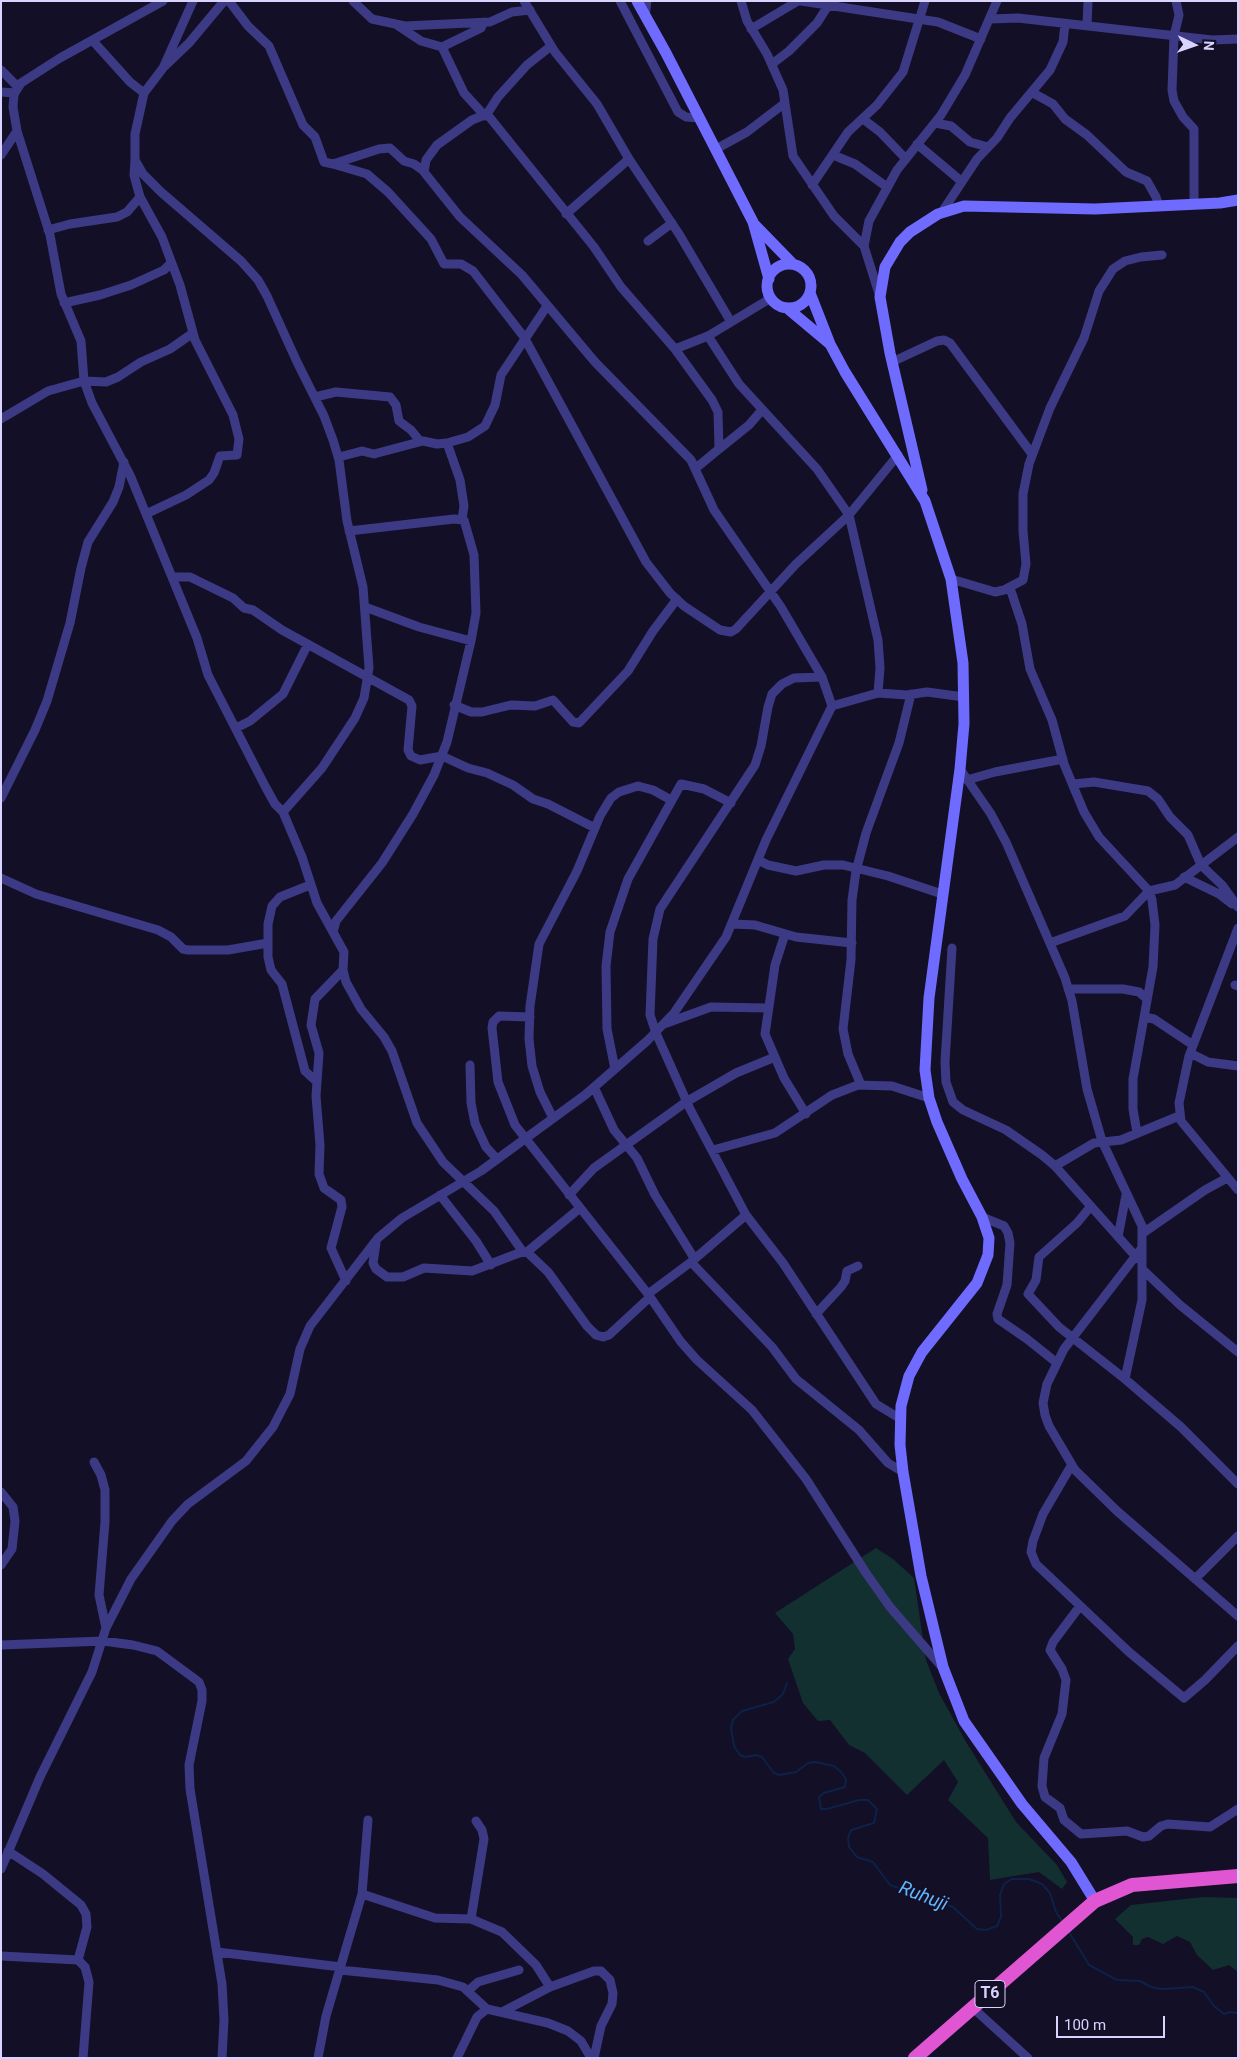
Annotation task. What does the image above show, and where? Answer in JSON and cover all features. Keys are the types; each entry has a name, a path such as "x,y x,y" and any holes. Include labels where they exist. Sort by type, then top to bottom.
{"highway":[{"name":"T6","path":"915,2058 1095,1900 1132,1885 1238,1876"}],"main road":[{"path":"637,1 753,222 769,279 768,289 771,298 778,305 787,308 830,344"},
{"path":"1095,1900 1071,1862 1022,1804 964,1721 942,1667 930,1620 904,1472 900,1418 907,1384 922,1352 972,1292 988,1255 990,1238 982,1216 962,1179 929,1098 925,1070 925,1033 960,769 964,697 962,663 951,579 925,501 892,362 880,297 882,277 891,254 910,232 942,212 964,206 1095,209 1238,200"},
{"path":"753,222 775,248 808,274 812,284 810,293 801,305 787,308"},
{"path":"769,279 778,267 792,263"},
{"path":"810,293 830,344 925,501"}],"street":[{"path":"1,92 16,90 60,58 164,1"},
{"path":"163,68 193,1"},
{"path":"146,514 188,494 209,480 214,474 220,456 233,456 238,453 239,438 236,422 198,347 180,286 162,237 140,198 135,182 135,134 144,93 163,68 189,43 224,1"},
{"path":"229,1 248,26 269,46 303,125 315,137 324,162 366,174 388,192 431,239 444,264 461,264 473,271 526,340 646,562 677,599 713,626 724,632 732,632 849,515 898,455"},
{"path":"352,1 372,19 397,25 494,21 512,12 530,10"},
{"path":"524,1 551,46 597,104 628,159 672,224 731,322"},
{"path":"620,1 678,112 686,117 700,118"},
{"path":"645,16 647,1"},
{"path":"741,1 751,29 772,64 783,90 791,150 812,185 834,216 864,246 880,297"},
{"path":"751,29 800,1 920,18 957,28 981,39"},
{"path":"812,185 848,132 863,118 905,70 925,1"},
{"path":"864,246 869,221 887,187 906,158 935,124 972,64 997,1"},
{"path":"1088,1 1088,25"},
{"path":"1176,1 1179,15 1174,36 1172,90 1174,101 1183,117 1193,126 1196,137 1194,204"},
{"path":"772,64 802,39 817,23 830,4"},
{"path":"990,19 1018,18 1212,40 1238,39"},
{"path":"397,25 421,41 442,47 481,28 484,22"},
{"path":"942,212 961,181 1033,93 1055,62 1063,42 1065,24"},
{"path":"93,41 130,82 144,93"},
{"path":"424,171 426,160 437,145 472,120 486,115 498,97 527,65 551,46"},
{"path":"442,47 464,93 486,115 594,247 621,287 675,349 715,404 718,412 718,450"},
{"path":"1,70 16,90 13,107 17,132 48,230 64,303 80,341 84,381 92,403 124,461 197,638 208,675 273,801 283,812 302,857 310,885 323,916 344,952 343,970 346,982 361,1009 384,1037 392,1051 417,1123 434,1151 462,1182 502,1220 525,1252 548,1272 587,1326 599,1336 609,1335 649,1295 746,1215"},
{"path":"1033,93 1052,104 1065,119 1087,134 1126,172 1147,181 1153,190 1159,206"},
{"path":"716,149 747,132 785,103"},
{"path":"863,118 906,158"},
{"path":"935,124 951,126 970,142 988,147"},
{"path":"1,155 17,132"},
{"path":"917,144 961,181"},
{"path":"1,1870 50,1755 92,1672 106,1628 131,1579 172,1521 188,1504 246,1461 273,1427 290,1394 300,1349 310,1326 378,1238 402,1218 497,1159 553,1118 594,1087 664,1024 710,963 733,924 758,860 832,706 822,677 797,631 711,504 696,468 676,442 638,407 547,306 522,275 460,217 424,171 414,164 404,161 390,148 378,149 334,164"},
{"path":"833,155 863,168 878,182 887,187"},
{"path":"566,214 628,159"},
{"path":"135,160 143,174 161,192 225,245 254,274 267,296 324,416 338,457 349,531 360,573 365,607 369,676 361,707 336,749 319,772 283,812"},
{"path":"48,230 117,216 127,212 140,198"},
{"path":"648,241 672,224"},
{"path":"951,579 995,592 1010,588 1022,581 1025,576 1023,494 1032,454 1050,408 1084,338 1099,291 1113,269 1125,261 1141,256 1162,255"},
{"path":"64,303 100,295 131,285 164,270 171,263"},
{"path":"675,349 708,336 771,298"},
{"path":"338,457 362,451 374,454 420,441 428,440 437,444 447,443 468,437 485,426 495,405 501,375 547,306"},
{"path":"1,419 48,392 84,381 111,380 141,362 170,349 193,333"},
{"path":"708,336 733,376 817,469 849,515 878,640 880,668 878,693"},
{"path":"892,362 937,341 944,340 950,343 1032,454"},
{"path":"314,397 336,392 390,397 396,405 399,421 411,430 420,441"},
{"path":"696,468 749,425 762,410"},
{"path":"333,932 336,921 382,863 413,814 442,756 472,642 476,613 475,570 469,531 462,519 464,506 460,480 447,443"},
{"path":"1,798 41,717 64,647 88,542 113,502 119,487 124,461"},
{"path":"349,531 462,519"},
{"path":"173,577 193,578 233,598 244,608 253,610 308,644 369,676 411,702 409,755 420,760 442,756 468,768 487,773 506,782 533,799 548,804 595,828"},
{"path":"1010,588 1022,624 1029,666 1052,720 1063,759 1092,828 1149,891 1153,906 1155,932 1153,967 1133,1079 1133,1109 1138,1133"},
{"path":"454,705 471,712 485,712 499,707 516,705 535,706 553,700 573,722 579,723 628,671 647,639 677,599"},
{"path":"365,607 419,628 472,642"},
{"path":"236,728 250,721 283,694 308,644"},
{"path":"822,677 794,678 782,684 774,692 769,703 757,760 731,803 664,901 656,920 653,939 650,1007 656,1033 686,1102 746,1215 783,1263 876,1404 900,1418"},
{"path":"832,706 878,693 911,694 927,692 964,697"},
{"path":"860,1085 848,1054 844,1029 852,943 852,900 856,868 899,743 911,694"},
{"path":"967,780 995,772 1063,759"},
{"path":"960,769 991,814 1006,842 1050,943 1068,989 1087,1089 1102,1141 1126,1195 1138,1216 1143,1233 1140,1259 1142,1300 1125,1379"},
{"path":"1073,784 1094,782 1148,791 1158,799 1170,817 1188,835 1201,865 1222,885 1238,908"},
{"path":"615,1069 607,1022 606,966 610,932 628,879 676,791 683,784 704,789 731,803"},
{"path":"553,1118 540,1092 532,1066 530,1017 534,972 539,944 577,871 606,805 618,792 643,786 671,800"},
{"path":"1050,943 1125,916 1149,891 1168,888 1238,837"},
{"path":"758,860 768,865 796,871 834,864 856,868 942,894"},
{"path":"1184,877 1219,894 1238,908"},
{"path":"1,878 36,894 158,930 171,937 183,949 228,950 268,943"},
{"path":"310,885 290,892 274,902 269,914 268,943 269,965 282,984 305,1071 317,1082"},
{"path":"733,924 755,925 785,934 852,943"},
{"path":"1238,928 1191,1049 1180,1091 1179,1116 1238,1190"},
{"path":"785,934 775,965 764,1034 784,1078 806,1114"},
{"path":"952,948 945,1062 945,1077 951,1098 964,1110 994,1124 1021,1140 1055,1166 1180,1305 1238,1352"},
{"path":"343,970 322,989 313,1004 310,1025 319,1053 317,1082 319,1174 324,1188 341,1200 342,1207 331,1248 346,1281"},
{"path":"1068,989 1123,989 1138,992 1146,998"},
{"path":"664,1024 711,1007 768,1008"},
{"path":"530,1017 499,1016 493,1022 492,1028 498,1082 510,1114 524,1139 649,1295 668,1324 697,1360 752,1410 806,1479 890,1608 942,1667"},
{"path":"1144,1017 1154,1020 1208,1062 1238,1066"},
{"path":"569,1194 594,1168 628,1146 686,1102 736,1073 775,1057"},
{"path":"470,1065 471,1102 475,1123 486,1147 497,1159"},
{"path":"713,1150 768,1136 806,1114 832,1095 860,1085 892,1086 929,1098"},
{"path":"594,1087 614,1130 628,1146 692,1260 772,1347 800,1383 859,1430 888,1464 904,1472"},
{"path":"1055,1166 1086,1147 1102,1141 1121,1140 1179,1116"},
{"path":"1143,1233 1205,1190 1227,1178"},
{"path":"440,1195 476,1241 491,1266"},
{"path":"1118,1237 1126,1195"},
{"path":"1091,1206 1078,1223 1041,1255 1036,1280 1028,1293 1047,1316 1181,1427 1238,1484"},
{"path":"378,1238 373,1263 376,1270 387,1277 403,1277 424,1268 464,1271 491,1266 525,1252 580,1208"},
{"path":"982,1216 1004,1226 1010,1243 1007,1285 997,1314 998,1319 1057,1363"},
{"path":"1140,1259 1072,1337 1047,1384 1044,1409 1049,1426 1071,1466 1117,1511 1174,1558 1238,1616"},
{"path":"816,1314 841,1287 845,1281 847,1271 858,1266"},
{"path":"94,1462 105,1490 100,1595 106,1628"},
{"path":"1071,1466 1043,1514 1031,1552 1036,1564 1080,1606 1184,1698 1199,1686 1238,1646"},
{"path":"1,1492 13,1507 15,1521 12,1549 1,1565"},
{"path":"1195,1579 1238,1536"},
{"path":"1080,1606 1056,1637 1050,1650 1062,1669 1066,1680 1062,1714 1044,1758 1042,1777 1046,1796 1060,1808 1063,1818 1076,1832 1084,1834 1127,1830 1143,1837 1150,1836 1161,1826 1168,1824 1210,1828 1238,1809"},
{"path":"1,1645 103,1641 133,1645 157,1651 198,1682 202,1690 202,1701 189,1765 190,1789 222,1984 224,2020 222,2058"},
{"path":"318,2058 326,2016 362,1894 368,1820"},
{"path":"471,1919 484,1839 482,1830 476,1820"},
{"path":"8,1851 43,1874 81,1905 86,1914 87,1927 78,1960"},
{"path":"362,1894 435,1918 471,1919 502,1932 536,1965 550,1988"},
{"path":"216,1952 438,1980 463,1987 487,2009 548,2023 568,2031 581,2041 592,2058"},
{"path":"1,1956 78,1960"},
{"path":"78,1960 87,1972 88,1982 83,2058"},
{"path":"468,1991 478,1982 519,1970"},
{"path":"502,2012 550,1988 594,1971 600,1971 610,1980 613,1993 612,2004 602,2026 592,2058"},
{"path":"973,2008 1028,2058"},
{"path":"457,2058 477,2017 487,2009"}],"green space":[{"path":"876,1548 893,1559 914,1578 926,1660 939,1693 966,1742 1016,1822 1057,1865 1067,1882 1062,1889 1039,1872 990,1880 988,1838 948,1800 958,1782 944,1760 907,1795 865,1753 849,1745 830,1720 818,1721 803,1703 788,1659 795,1649 793,1634 775,1613"},
{"path":"1203,1897 1238,1898 1238,1972 1229,1965 1213,1970 1197,1955 1190,1942 1177,1936 1163,1944 1148,1937 1142,1939 1139,1945 1133,1945 1133,1937 1115,1919 1131,1905"}],"waterway":[{"name":"Ruhuji","path":"787,1683 783,1694 774,1702 742,1711 733,1720 731,1728 734,1746 740,1755 745,1757 756,1755 762,1757 774,1773 779,1775 796,1772 808,1763 816,1762 834,1766 841,1772 846,1779 845,1787 824,1793 819,1797 821,1809 859,1800 868,1800 877,1809 874,1823 851,1830 848,1838 849,1847 857,1857 873,1862 890,1885 953,1907 977,1929 986,1930 997,1926 1001,1917 1000,1895 1004,1884 1012,1879 1029,1879 1042,1884 1050,1893 1056,1912 1062,1921"},
{"name":"Ruhuji","path":"1069,1932 1089,1965 1117,1980 1140,1981 1151,1987 1162,1989 1193,1987 1204,1992 1214,2006 1224,2014 1230,2012 1238,2013"}]}
